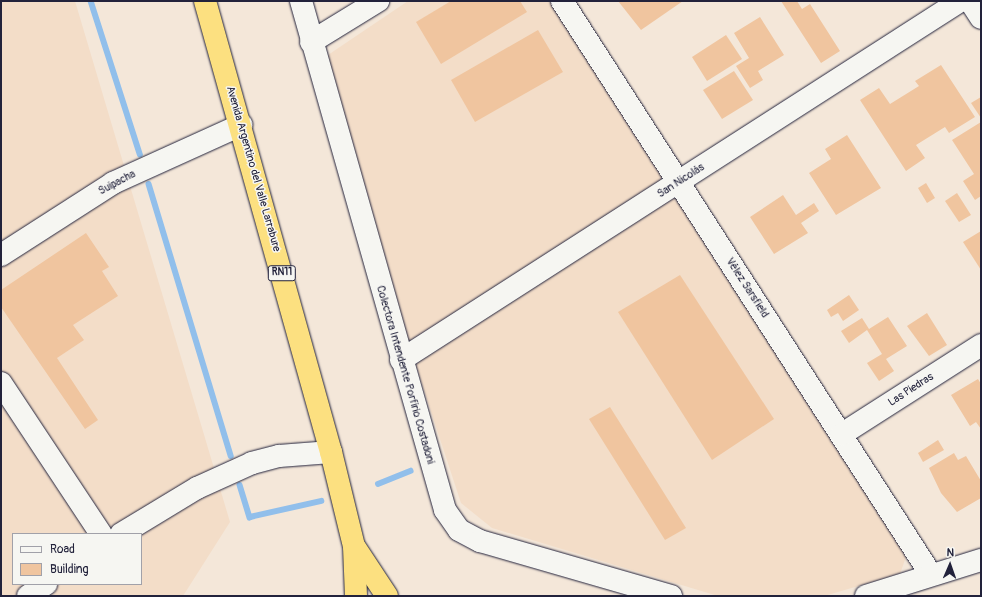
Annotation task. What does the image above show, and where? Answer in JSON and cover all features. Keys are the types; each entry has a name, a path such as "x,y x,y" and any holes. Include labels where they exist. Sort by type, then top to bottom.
{"highway":[{"name":"Avenida Argentino del Valle Larrabure","path":"205,1 331,452 354,546"},
{"name":"RN11","path":"354,546 356,596"},
{"name":"RN11","path":"354,546 387,596"}],"street":[{"name":"Colectora Intendente Porfirio Costadoni","path":"301,1 311,42 444,510 459,530 480,541 671,596"},
{"path":"311,42 378,1"},
{"name":"Vélez Sarsfield","path":"562,1 842,434 931,575"},
{"name":"San Nicolás","path":"401,360 960,1"},
{"path":"970,1 981,18"},
{"name":"Suipacha","path":"1,255 113,183 241,126"},
{"name":"Las Piedras","path":"842,434 981,345"},
{"path":"1,383 100,533"},
{"path":"123,533 197,488 252,463 279,456 331,452"},
{"path":"866,596 981,560"},
{"path":"28,596 44,585"}],"shaded area":[{"path":"1,1 75,1 230,522 183,596 1,596"},
{"path":"408,1 552,1 908,551 900,574 824,596 718,596 492,528 461,503 381,259 325,57"}],"building":[{"path":"451,1 520,1 527,12 441,64 416,22"},
{"path":"618,1 683,1 641,30"},
{"path":"781,1 797,1 802,9 810,4 840,51 821,63"},
{"path":"760,17 784,55 758,71 763,80 750,88 736,66 749,58 734,33"},
{"path":"538,30 563,72 475,122 451,80"},
{"path":"726,35 742,59 707,81 692,57"},
{"path":"941,65 975,117 949,133 945,127 916,145 925,158 906,171 860,100 879,88 890,104 919,86 915,81"},
{"path":"734,71 753,100 722,119 703,90"},
{"path":"981,97 981,118 971,103"},
{"path":"981,122 981,196 975,200 963,181 974,174 952,140"},
{"path":"847,135 881,188 836,215 809,173 831,159 825,149"},
{"path":"926,183 935,198 927,203 918,188"},
{"path":"957,193 971,215 959,222 945,201"},
{"path":"783,195 796,215 814,203 819,211 801,223 808,233 774,254 750,217"},
{"path":"981,231 981,270 963,242"},
{"path":"86,233 109,267 102,271 118,296 73,325 84,340 57,358 98,420 85,429 1,307 1,290"},
{"path":"680,275 774,419 712,460 618,312"},
{"path":"849,295 859,310 843,321 838,313 831,317 827,310"},
{"path":"927,313 947,345 929,356 907,326"},
{"path":"888,317 907,346 886,359 894,371 879,381 867,363 882,354 867,330 849,343 841,331 862,318 869,329"},
{"path":"978,379 981,384 981,429 976,422 970,426 951,395"},
{"path":"610,407 686,528 665,540 589,419"},
{"path":"938,440 944,450 923,462 918,453"},
{"path":"954,453 958,460 966,456 981,481 981,498 957,512 941,493 929,468"}],"waterway":[{"path":"91,1 140,154"},
{"path":"149,184 231,456"},
{"path":"378,484 410,471"},
{"path":"240,485 250,517 321,501"}]}
